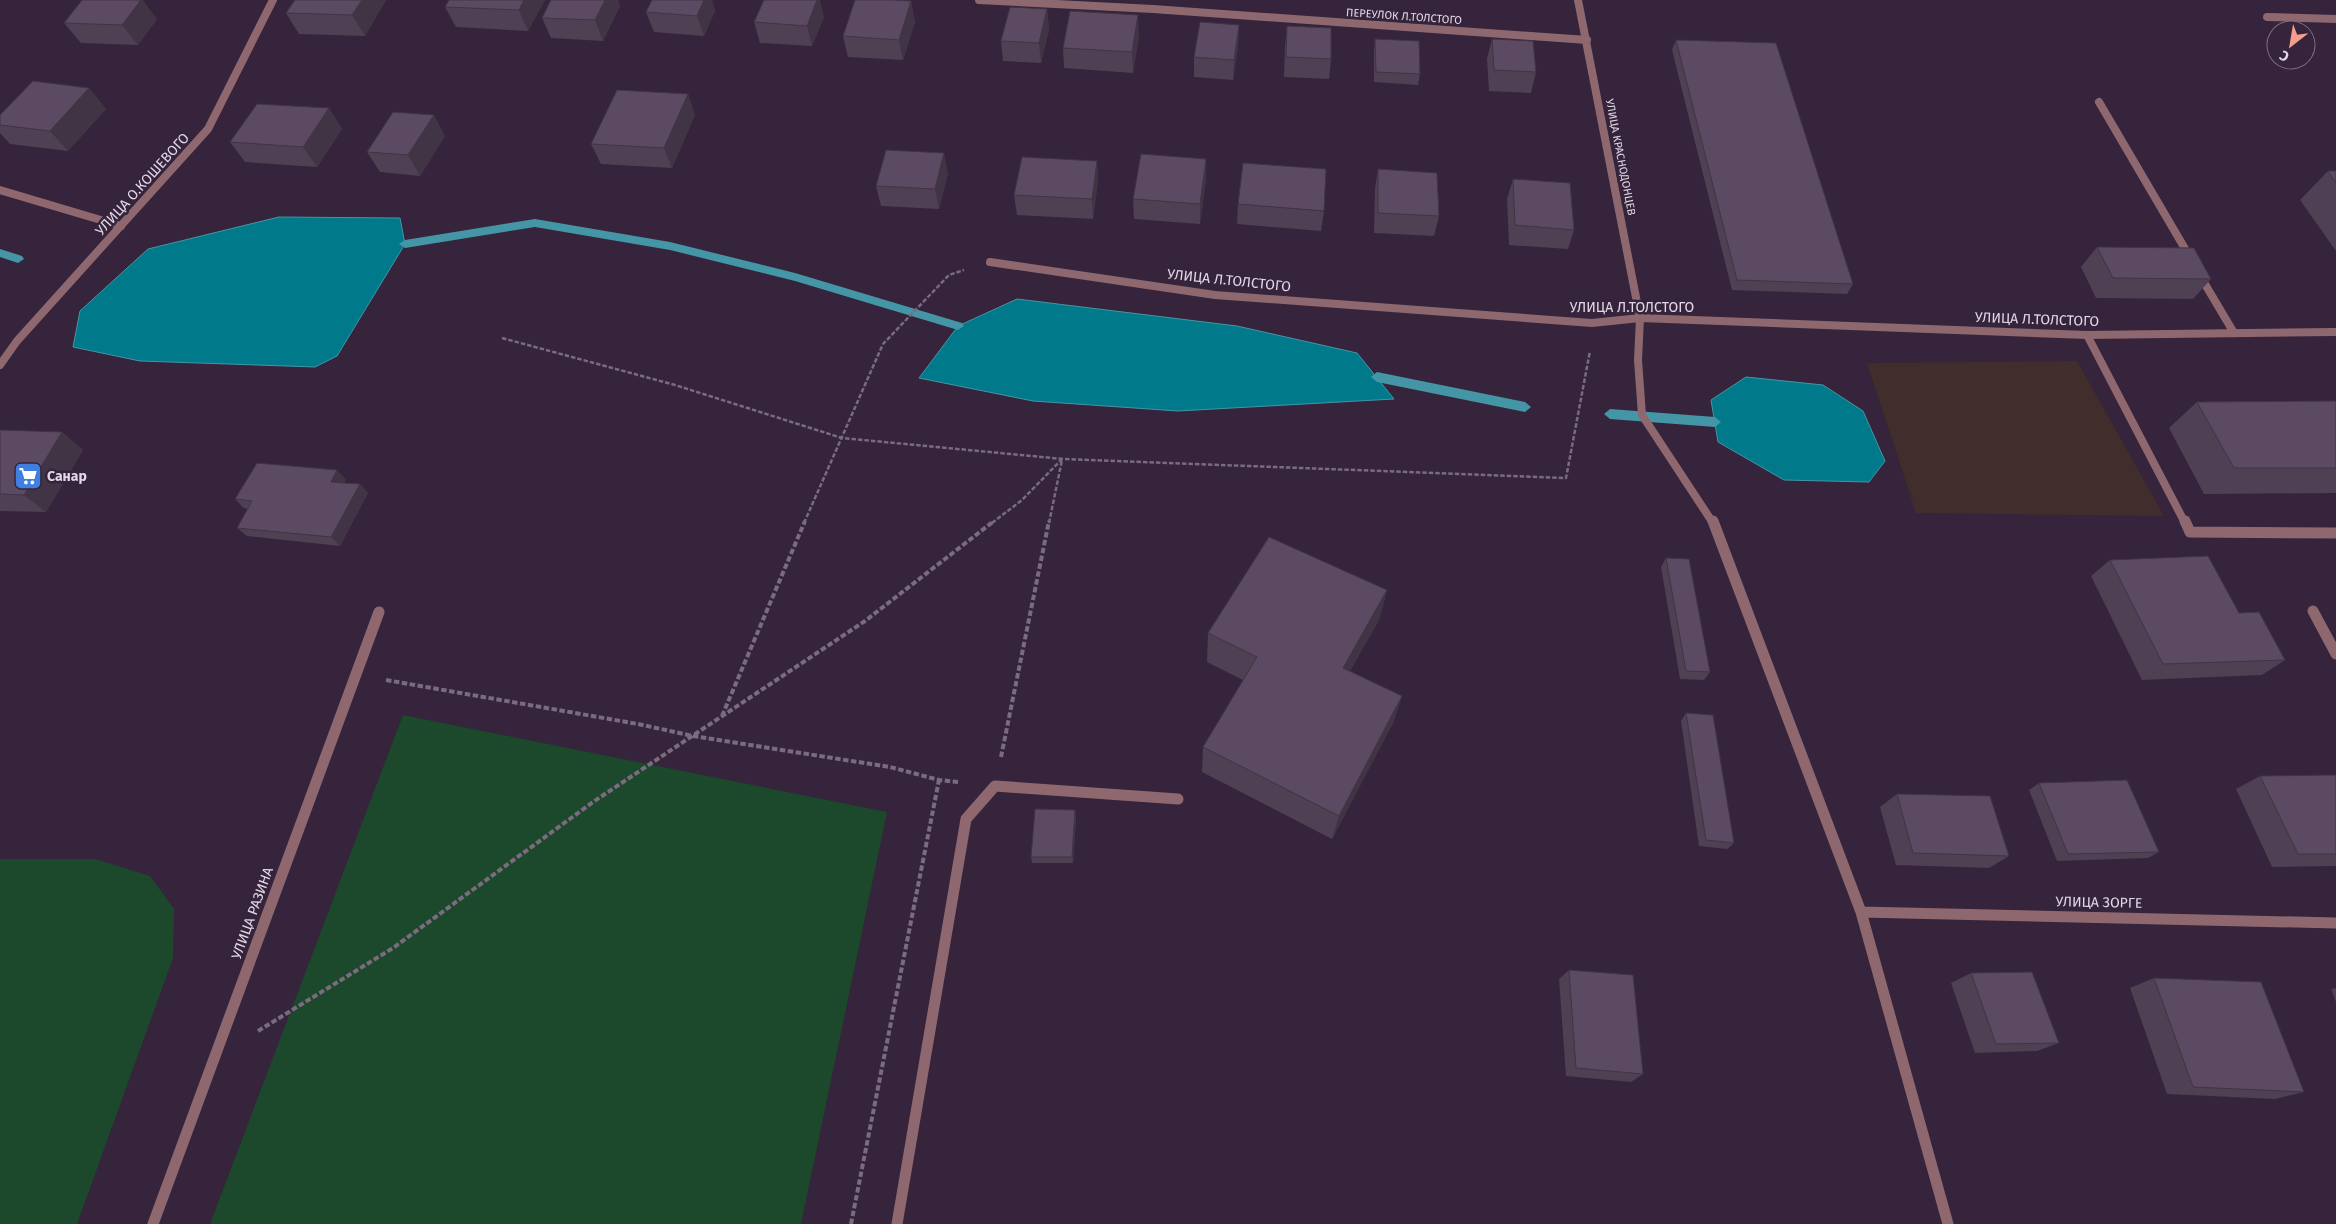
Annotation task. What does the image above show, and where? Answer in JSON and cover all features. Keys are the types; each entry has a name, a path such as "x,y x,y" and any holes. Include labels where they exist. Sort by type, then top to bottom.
{"street":[{"name":"УЛИЦА О.КОШЕВОГО","path":"0,365 17,341 208,129 273,0"},
{"name":"ПЕРЕУЛОК Л.ТОЛСТОГО","path":"979,0 1587,40"},
{"path":"1153,0 1153,10"},
{"name":"УЛИЦА КРАСНОДОНЦЕВ","path":"1578,0 1640,318 1638,360 1642,415 1712,519 1861,912 1948,1224"},
{"path":"2267,17 2336,19"},
{"path":"2099,102 2234,333"},
{"path":"0,190 121,226"},
{"name":"УЛИЦА Л.ТОЛСТОГО","path":"990,262 1215,295 1592,323 1640,318 2087,335 2336,332"},
{"path":"2087,335 2190,532 2336,533"},
{"path":"2313,610 2336,654"},
{"name":"УЛИЦА РАЗИНА","path":"153,1224 379,612"},
{"path":"897,1224 966,819 995,786 1178,799"},
{"name":"УЛИЦА ЗОРГЕ","path":"1861,912 2336,923"}],"path":[{"path":"722,716 784,568 883,344 949,275 990,262"},
{"path":"502,338 675,385 842,438 1063,459 1566,478 1590,349 1592,323"},
{"path":"257,1032 392,948 593,802 865,621 1022,500 1063,459"},
{"path":"356,674 638,724 693,736 890,767 939,780 995,786 1063,459"},
{"path":"851,1224 939,780"}],"shaded area":[{"path":"2077,361 2164,516 1916,513 1867,363"}],"green space":[{"path":"403,715 887,812 801,1224 210,1224"},
{"path":"0,859 95,859 150,876 174,909 173,958 77,1224 0,1224"}],"water":[{"path":"279,217 400,218 405,244 337,356 315,367 140,361 73,347 80,311 148,249"},
{"path":"1017,299 1237,326 1357,353 1394,399 1178,411 1033,401 919,378 958,326"},
{"path":"1746,377 1823,385 1863,411 1885,461 1869,482 1784,480 1718,442 1711,400"}],"building":[{"path":"82,0 141,0 122,25 64,23"},
{"path":"295,0 362,0 352,15 286,13"},
{"path":"449,0 524,0 519,10 445,7"},
{"path":"551,0 605,0 595,20 542,18"},
{"path":"652,0 704,0 697,16 646,12"},
{"path":"764,0 817,0 807,26 754,22"},
{"path":"855,0 911,1 899,40 843,36"},
{"path":"1010,7 1047,9 1039,43 1001,41"},
{"path":"1070,11 1138,15 1132,52 1063,48"},
{"path":"1200,22 1239,25 1234,60 1194,57"},
{"path":"1287,26 1331,28 1331,59 1286,57"},
{"path":"1375,39 1419,41 1420,74 1376,72"},
{"path":"1492,39 1533,41 1536,72 1494,70"},
{"path":"1676,40 1776,43 1853,284 1737,280"},
{"path":"33,81 89,88 50,131 0,125 0,115"},
{"path":"617,90 688,94 664,148 591,144"},
{"path":"257,104 329,108 303,147 230,142"},
{"path":"393,112 434,115 408,155 367,152"},
{"path":"886,150 944,153 935,189 876,186"},
{"path":"1141,154 1206,159 1200,204 1133,199"},
{"path":"1022,157 1097,161 1092,199 1014,195"},
{"path":"1243,163 1326,169 1324,211 1238,204"},
{"path":"1378,169 1437,173 1439,216 1378,213"},
{"path":"2328,171 2336,171 2336,183"},
{"path":"1513,179 1570,183 1574,230 1515,225"},
{"path":"2097,247 2194,248 2211,279 2113,278"},
{"path":"2336,401 2336,468 2234,468 2197,402"},
{"path":"0,430 62,432 24,495 0,494"},
{"path":"257,463 337,470 331,482 360,484 331,537 237,528 252,501 235,499"},
{"path":"1269,537 1387,590 1343,668 1402,696 1339,816 1203,747 1257,657 1208,633"},
{"path":"2208,556 2239,613 2259,612 2285,660 2163,664 2110,560"},
{"path":"1666,558 1689,559 1710,672 1686,671"},
{"path":"1686,713 1713,715 1734,843 1706,840"},
{"path":"2336,775 2336,854 2298,854 2260,776"},
{"path":"2127,780 2159,852 2068,854 2039,783"},
{"path":"1897,794 1990,796 2009,856 1913,853"},
{"path":"1035,809 1075,810 1072,857 1031,857"},
{"path":"1569,970 1633,975 1643,1074 1576,1068"},
{"path":"2032,972 2059,1043 1996,1044 1971,973"},
{"path":"2154,978 2261,982 2304,1092 2193,1087"}],"waterway":[{"path":"405,244 535,223 670,246 795,277 958,326"},
{"path":"0,253 18,259"},
{"path":"1377,377 1525,407"},
{"path":"1610,414 1715,422"}],"place":[{"name":"Санар","path":"28,476"}]}
